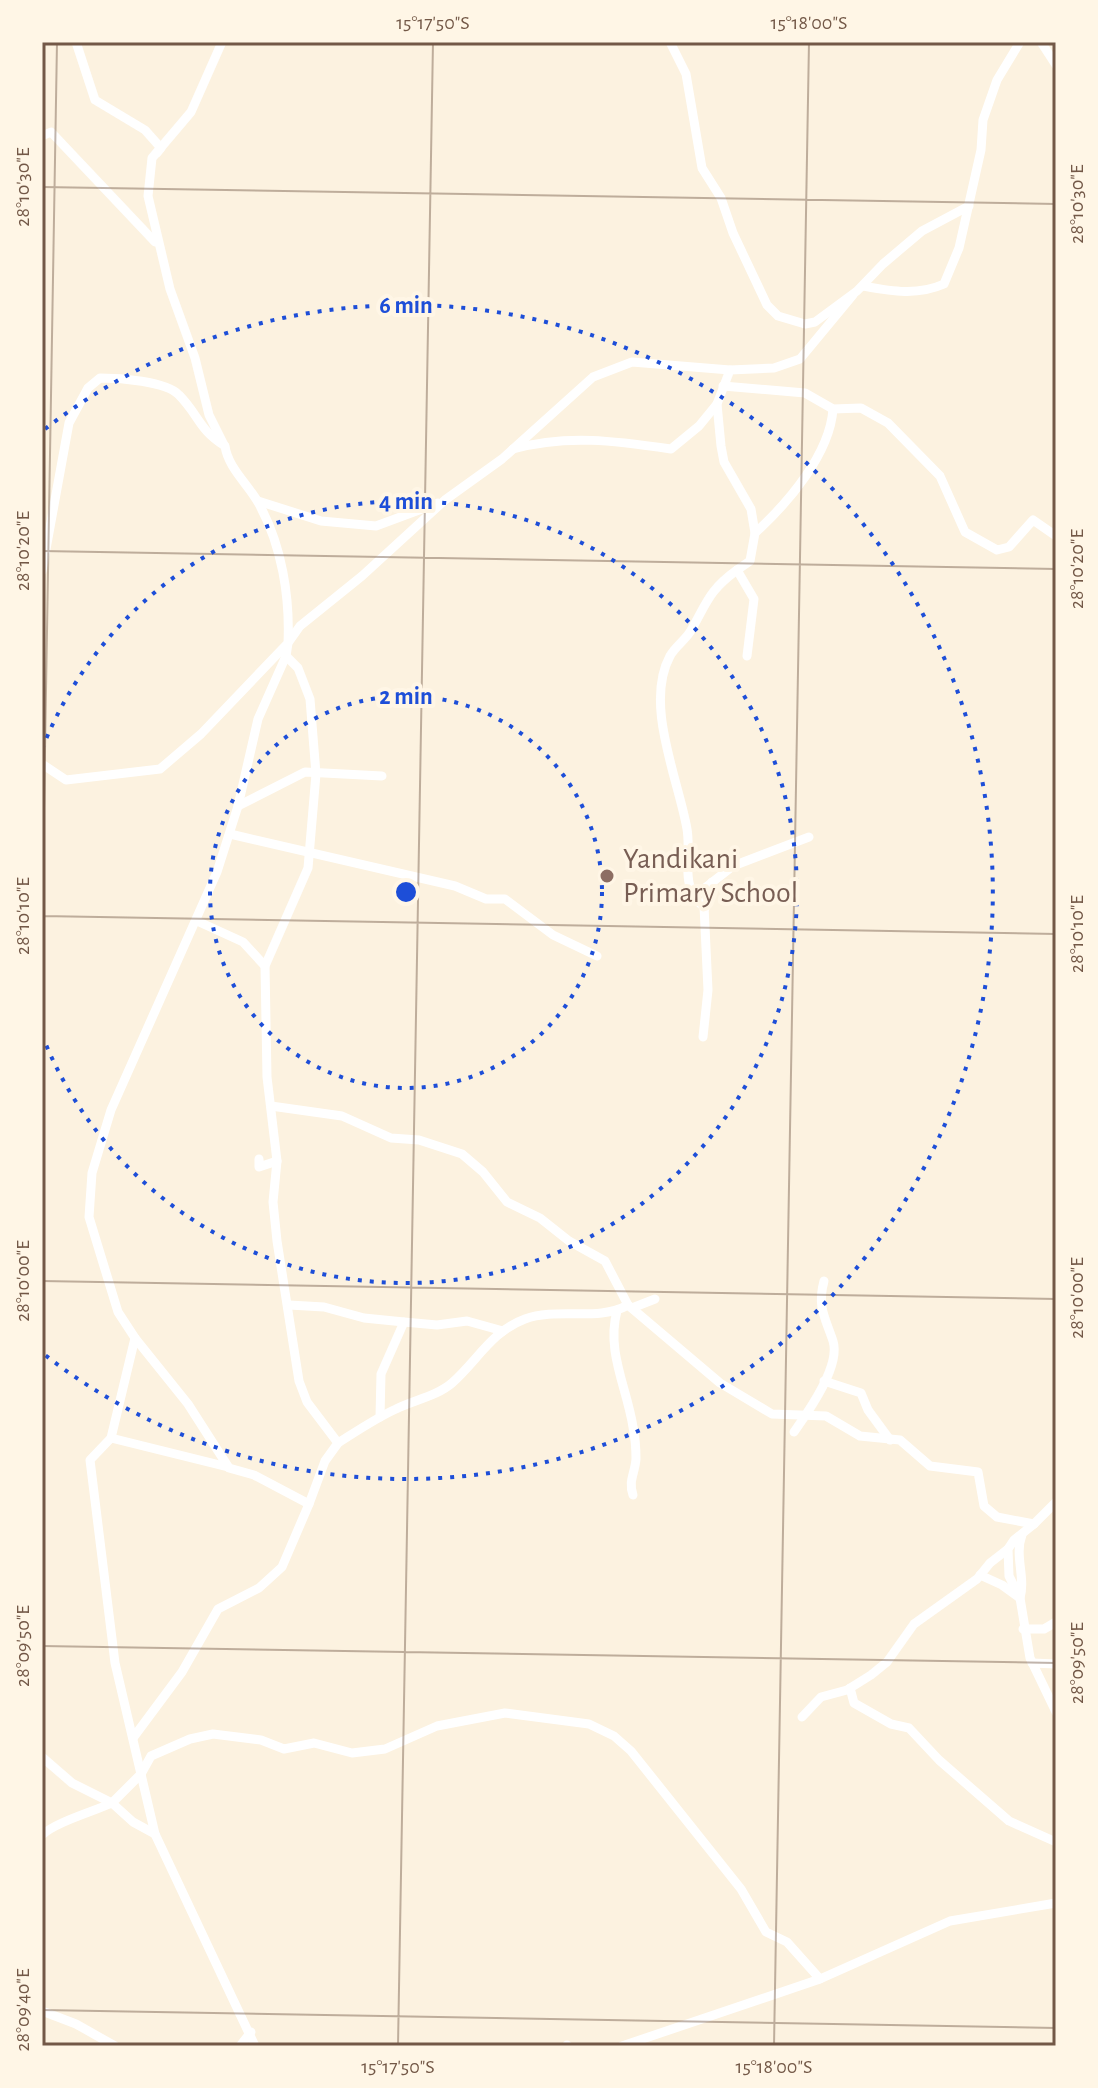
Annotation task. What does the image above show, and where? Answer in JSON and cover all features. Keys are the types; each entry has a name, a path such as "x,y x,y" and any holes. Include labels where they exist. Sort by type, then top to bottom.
{"street":[{"path":"76,42 95,100 145,130 161,148 152,158"},
{"path":"222,42 191,112 152,158 148,196 156,243 195,358 209,415 225,446 226,457 258,501 274,535 290,613 288,643 286,656 258,719 230,834 197,921 111,1110 92,1173 89,1217 118,1312 188,1404 229,1468"},
{"path":"670,42 686,74 702,168 721,198 733,233 767,305 778,316 805,324 815,322 853,295 922,231 969,206"},
{"path":"863,286 901,292 932,290 944,284 959,248 987,107 997,80 1020,42"},
{"path":"1041,42 1056,65"},
{"path":"42,136 51,132 156,243"},
{"path":"42,764 66,780 160,769 193,742 288,643 300,626 593,377 632,362 730,370 774,368 800,359 853,295"},
{"path":"510,450 561,438 646,443 671,449 699,426 717,404 730,370"},
{"path":"42,571 69,423 88,388 100,378 129,379 178,393 205,433 225,446"},
{"path":"723,386 805,393 833,409 861,408 888,423 940,476 965,532 997,550 1009,547 1033,520 1053,532"},
{"path":"705,908 692,898 687,869 686,824 674,786 658,689 669,658 687,637 708,594 750,561 755,533 751,509 724,462 717,404"},
{"path":"755,533 794,491 832,424 833,409"},
{"path":"258,501 321,521 376,526 445,500"},
{"path":"737,570 754,599 747,656"},
{"path":"286,656 298,668 310,699 316,774 308,868 265,966 267,1077 277,1161 273,1202 299,1381 307,1402 338,1443"},
{"path":"238,806 305,772 382,776"},
{"path":"230,834 455,886 486,899 505,899 553,935 597,956"},
{"path":"692,898 733,866 809,837"},
{"path":"703,1037 708,990 705,908 706,893 712,882"},
{"path":"197,921 243,942 265,966"},
{"path":"271,1106 342,1116 391,1138 419,1140 462,1154 483,1172 507,1202 540,1218 569,1241 605,1261 630,1306 720,1383 772,1414 826,1416 860,1436 900,1440 930,1466 978,1472 984,1506 997,1517 1034,1524"},
{"path":"259,1159 259,1167 277,1161"},
{"path":"794,1432 833,1360 834,1342 819,1310 824,1281"},
{"path":"133,1738 182,1672 218,1609 259,1588 282,1567 325,1461 338,1443 380,1417 453,1382 482,1348 525,1319 551,1314 617,1311 655,1299"},
{"path":"289,1305 324,1307 364,1318 437,1325 467,1321 503,1331"},
{"path":"617,1311 611,1332 620,1377 631,1401 636,1459 629,1485 633,1495"},
{"path":"380,1417 381,1374 404,1322"},
{"path":"135,1338 111,1438 90,1460 115,1663 155,1834 255,2046"},
{"path":"824,1381 861,1393 868,1410 890,1440"},
{"path":"111,1438 254,1475 309,1504"},
{"path":"802,1717 821,1697 850,1688 887,1662 914,1624 980,1575 1056,1502"},
{"path":"1020,1598 1025,1582 1019,1544 1022,1535"},
{"path":"1008,1549 1009,1576 1020,1598 1023,1629 1032,1663 1056,1712"},
{"path":"980,1575 1020,1598"},
{"path":"1023,1629 1044,1629 1056,1622"},
{"path":"1032,1663 1056,1664"},
{"path":"850,1688 854,1703 891,1724 909,1728 939,1760 1009,1821 1056,1842"},
{"path":"42,1835 50,1827 112,1803 141,1774 151,1756 190,1739 213,1734 261,1740 284,1749 314,1743 352,1753 385,1749 437,1726 505,1713 589,1724 614,1736 631,1751 741,1889 766,1932 787,1942 820,1979"},
{"path":"42,1757 72,1783 112,1803 133,1822 155,1834"},
{"path":"622,2046 820,1979 950,1921 1056,1903"},
{"path":"42,2011 76,2024 115,2046"},
{"path":"240,2046 251,2032"}],"place":[{"name":"Yandikani Primary School","path":"607,876"}]}
